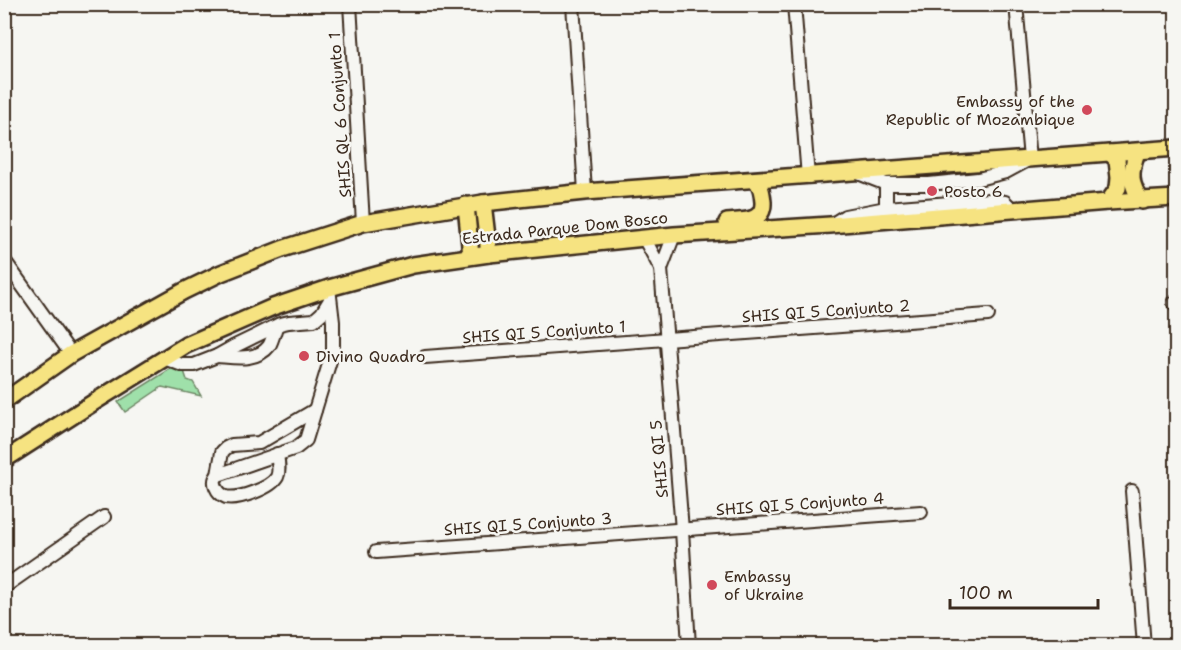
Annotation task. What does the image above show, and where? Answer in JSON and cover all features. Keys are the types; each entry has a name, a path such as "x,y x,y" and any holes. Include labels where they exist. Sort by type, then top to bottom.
{"main road":[{"name":"Estrada Parque Dom Bosco","path":"4,402 71,354 184,291 221,273 282,249 363,224 466,205 585,192 1176,148"},
{"path":"1137,152 1132,176 1134,190 1142,201"},
{"path":"1108,202 1118,188 1119,177 1117,160 1110,153"},
{"path":"674,235 686,225 757,217 763,208 763,196 762,189 755,180"},
{"name":"Estrada Parque Dom Bosco","path":"8,452 186,345 273,308 330,294 413,265 471,256 674,235 1176,198"},
{"path":"483,203 489,254"},
{"path":"466,205 471,256"}],"street":[{"name":"SHIS QL 6 Conjunto 1","path":"350,4 363,224"},
{"path":"573,4 585,192"},
{"path":"794,4 808,177"},
{"path":"858,173 886,184 929,184 978,179 1006,172 1029,159 1016,4"},
{"path":"886,184 886,208"},
{"path":"830,225 844,216 886,208 989,200 1005,202 1014,211"},
{"name":"SHIS QI 5","path":"661,269 674,235"},
{"name":"SHIS QI 5","path":"644,238 661,269 689,645"},
{"path":"4,260 71,354"},
{"path":"164,358 182,365 194,365 216,356 250,357 269,346 276,327 289,322 314,320 322,313 330,294"},
{"path":"218,475 296,448 306,440 333,351 330,294"},
{"name":"SHIS QI 5 Conjunto 2","path":"666,339 988,315"},
{"path":"314,320 332,335"},
{"name":"SHIS QI 5 Conjunto 1","path":"425,357 666,339"},
{"path":"278,454 279,472 270,485 234,498 222,495 217,490 214,483 218,475 222,452 226,448 232,445 259,443 315,410"},
{"path":"1132,491 1144,645"},
{"name":"SHIS QI 5 Conjunto 4","path":"682,530 921,512"},
{"path":"4,587 104,517"},
{"name":"SHIS QI 5 Conjunto 3","path":"376,552 682,530"}],"green space":[{"path":"175,366 183,368 187,380 193,382 201,396 162,387 125,412 118,402"}],"place":[{"name":"Embassy of the Republic of Mozambique","path":"1087,110"},
{"name":"Posto 6","path":"932,191"},
{"name":"Divino Quadro","path":"304,356"},
{"name":"Embassy of Ukraine","path":"712,585"}]}
